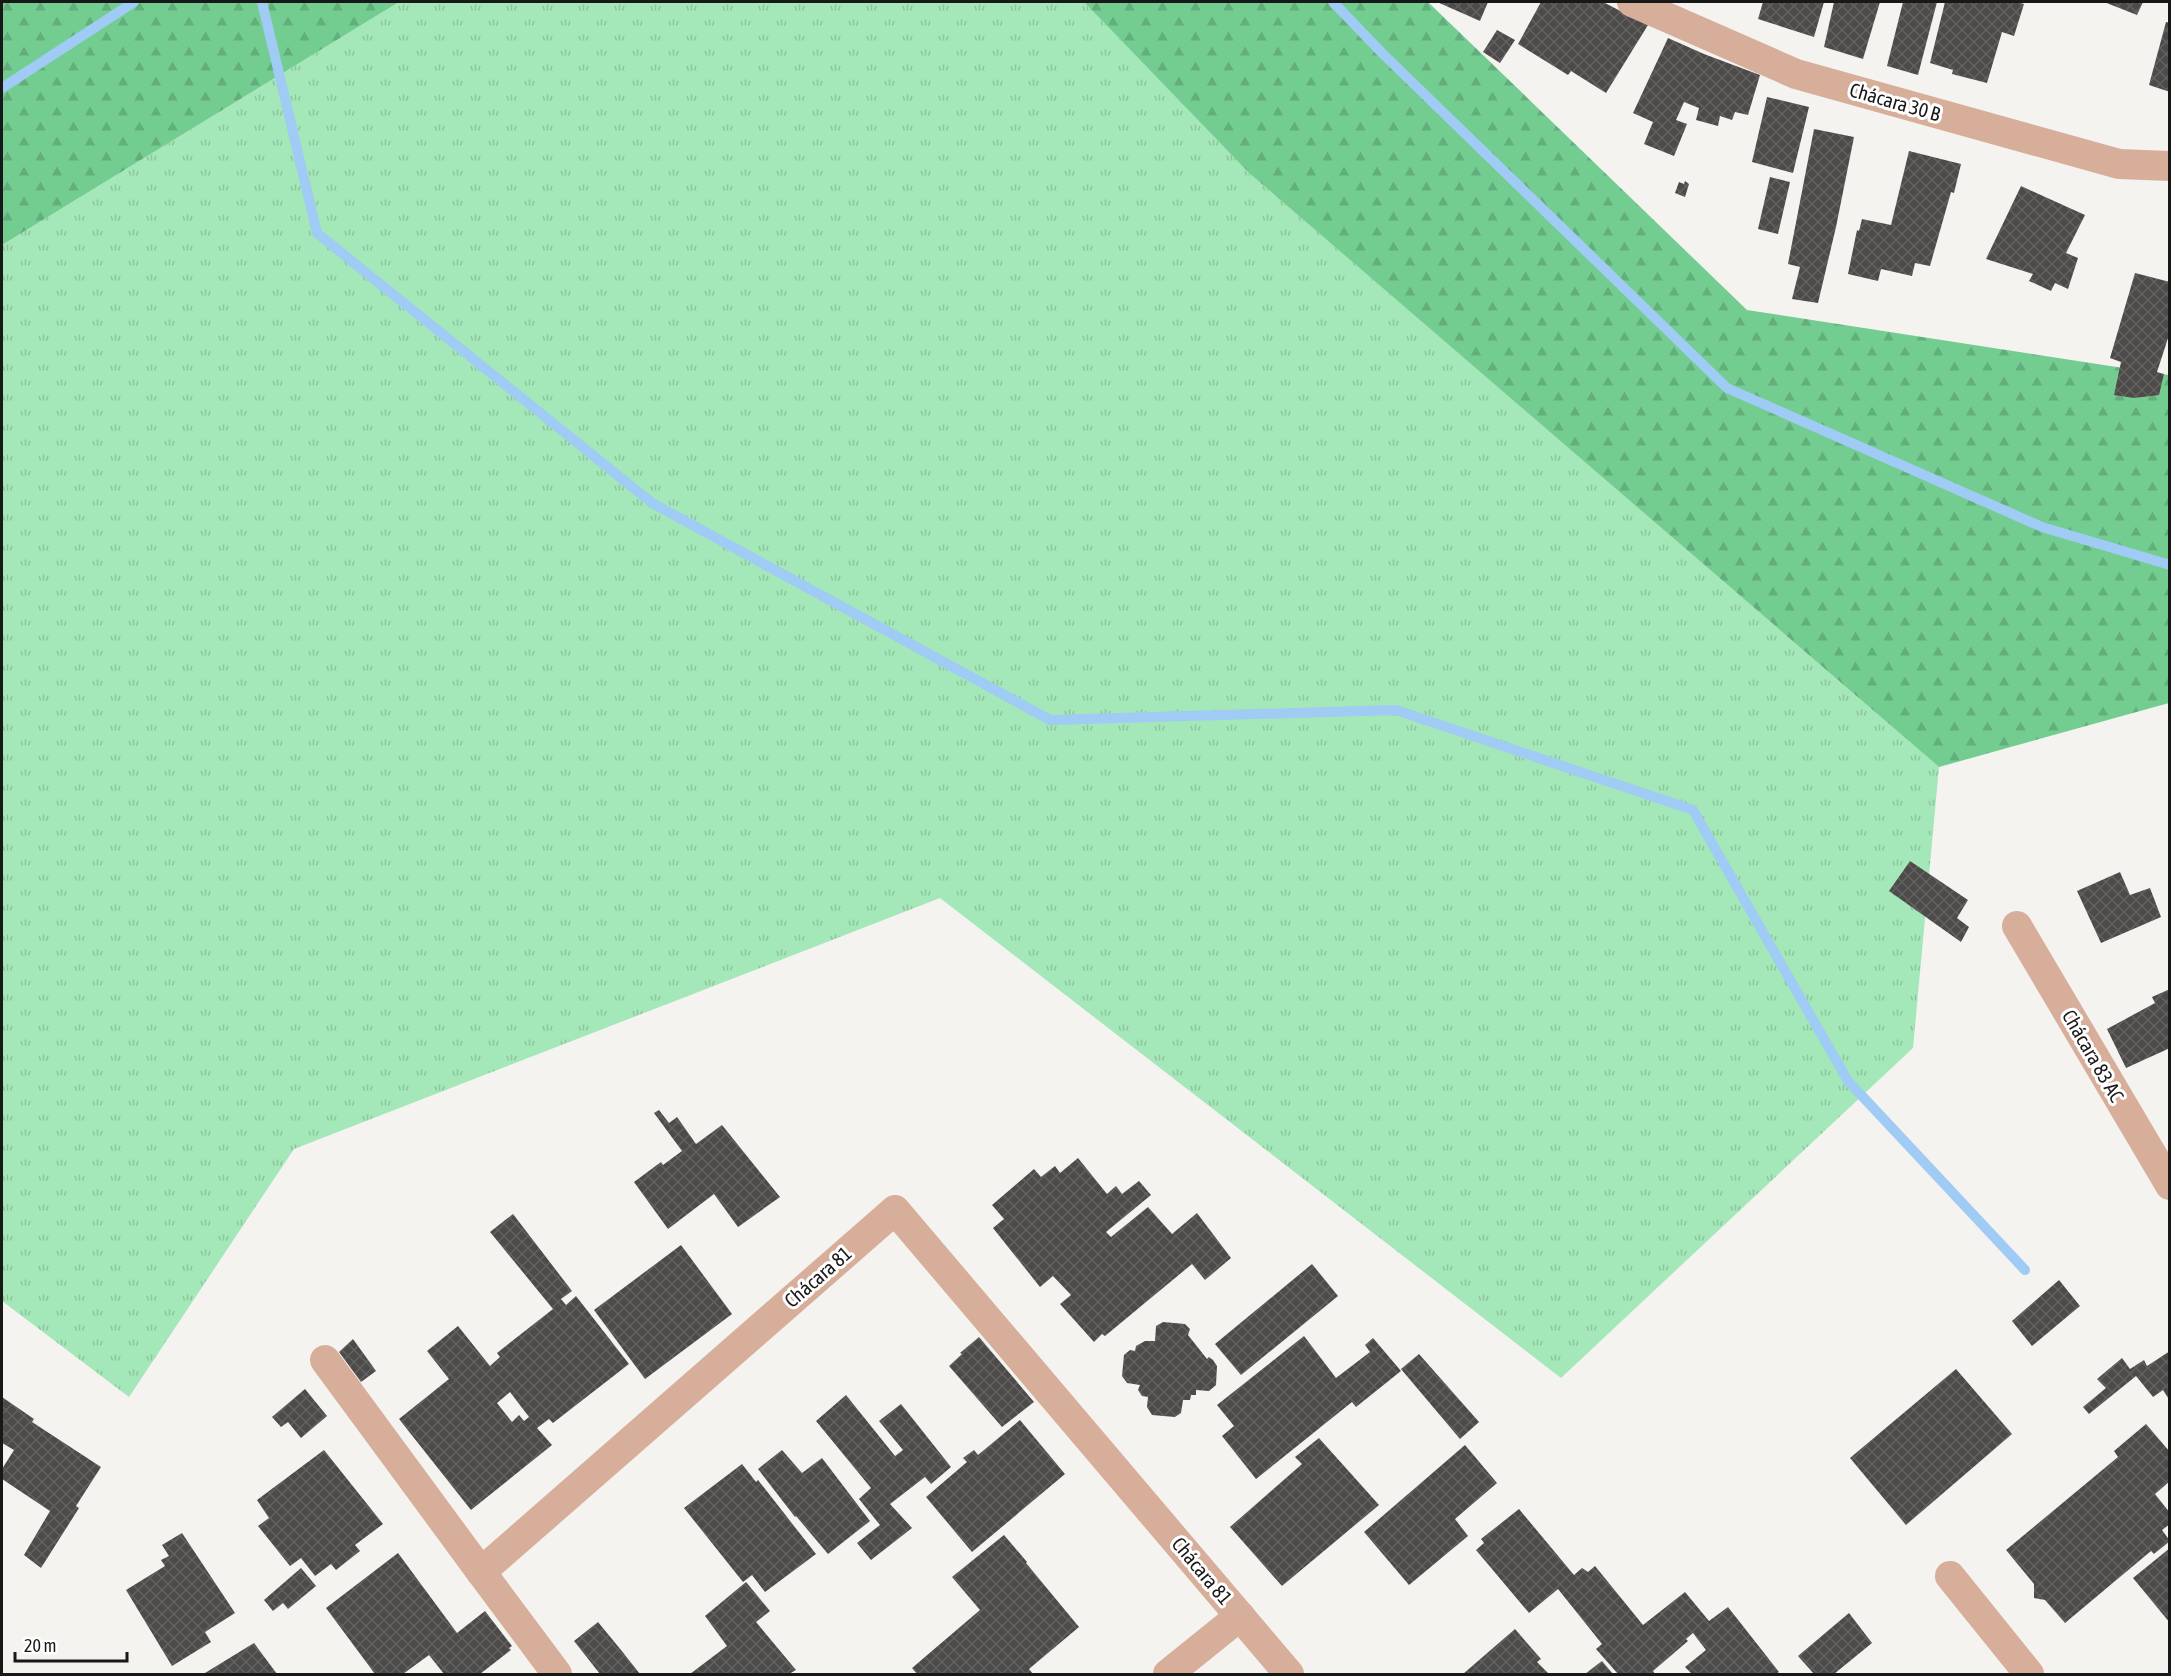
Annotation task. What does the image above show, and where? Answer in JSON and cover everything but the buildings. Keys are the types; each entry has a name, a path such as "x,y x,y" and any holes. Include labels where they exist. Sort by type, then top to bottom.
{"street":[{"name":"Chácara 30 B","path":"1632,2 1796,74 2119,164 2169,166"},
{"name":"Chácara 83 AC","path":"2017,927 2169,1185"},
{"name":"Chácara 81","path":"481,1572 895,1210 1289,1674"},
{"path":"325,1360 557,1674"},
{"path":"1950,1576 2029,1674"},
{"path":"1168,1674 1240,1616"}],"green space":[{"path":"2,2 399,2 2,245"},
{"path":"399,2 1084,2 1249,173 1939,767 1913,1048 1561,1378 940,898 294,1149 129,1397 2,1301 2,245"},
{"path":"1084,2 1428,2 1747,310 2169,375 2169,703 1939,767 1249,173"}],"waterway":[{"path":"2,88 134,2"},
{"path":"262,2 317,233 652,503 1050,720 1396,710 1693,810 1848,1081 2025,1270"},
{"path":"1333,2 1382,53 1727,388 2042,527 2170,565"}]}
